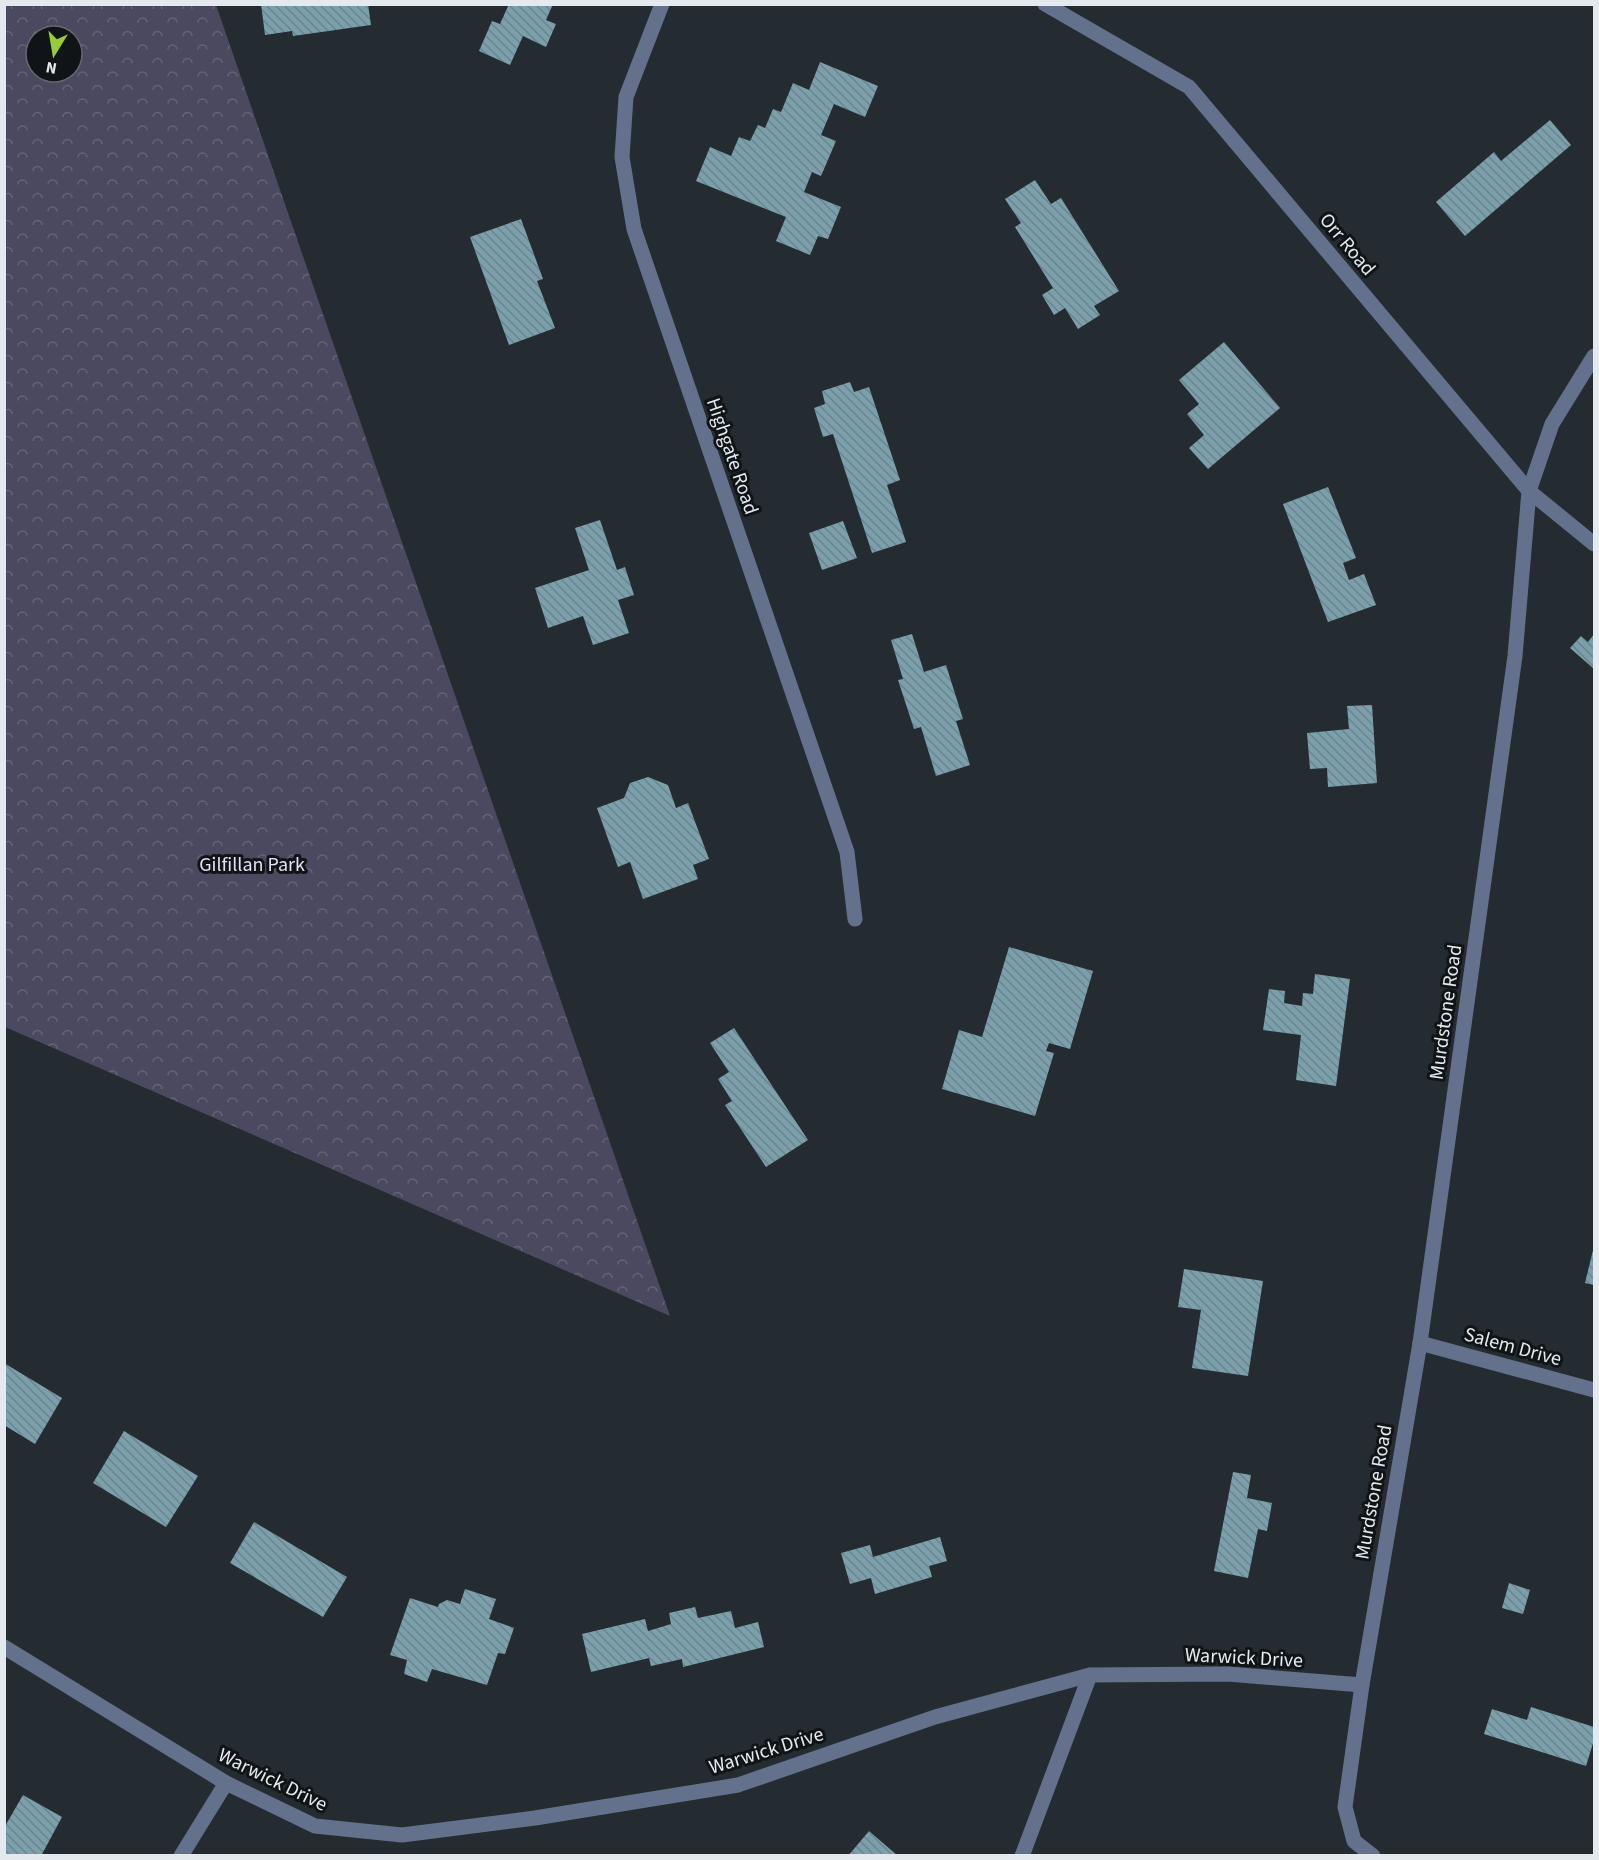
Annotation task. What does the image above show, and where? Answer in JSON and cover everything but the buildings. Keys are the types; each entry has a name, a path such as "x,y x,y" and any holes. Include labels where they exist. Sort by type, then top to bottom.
{"street":[{"name":"Highgate Road","path":"662,4 626,98 622,157 634,229 847,852 855,919"},
{"name":"Orr Road","path":"1045,4 1188,87 1529,491 1594,544"},
{"name":"Murdstone Road","path":"1362,1685 1420,1343 1515,656 1529,491 1552,424 1594,356"},
{"name":"Salem Drive","path":"1420,1343 1594,1390"},
{"name":"Warwick Drive","path":"4,1647 226,1783 315,1826 402,1835 535,1818 738,1785 935,1717 1090,1675 1228,1674 1362,1685"},
{"path":"1022,1856 1090,1675"},
{"path":"1362,1685 1345,1807 1354,1841 1372,1856"},
{"path":"181,1856 226,1783"}],"green space":[{"name":"Gilfillan Park","path":"5,4 216,5 670,1316 5,1027"}]}
